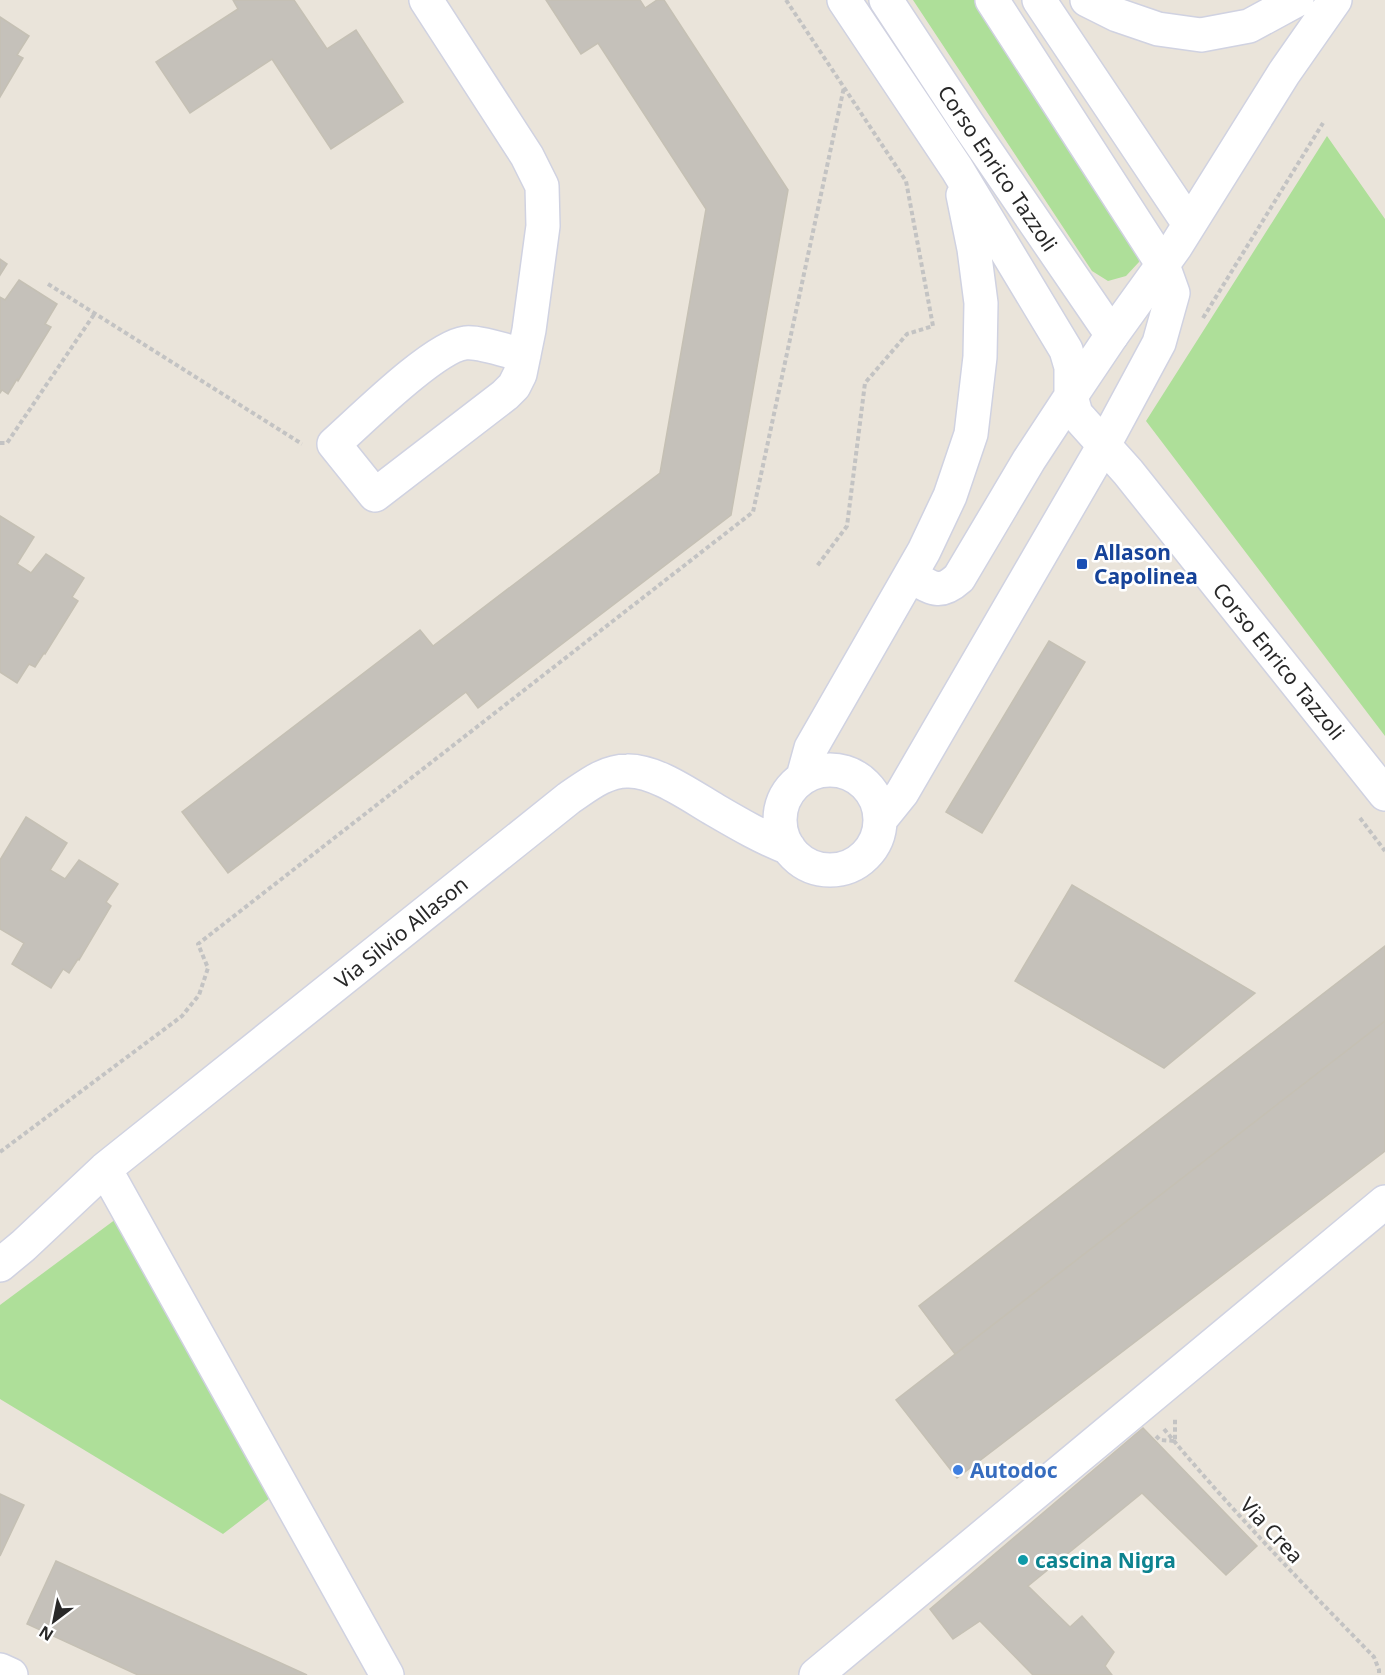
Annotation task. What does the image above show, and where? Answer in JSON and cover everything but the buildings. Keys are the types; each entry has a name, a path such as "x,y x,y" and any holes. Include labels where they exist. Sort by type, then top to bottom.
{"street":[{"path":"426,0 527,156 542,186 543,226 524,355 520,374 514,386 505,395 375,495 334,444 424,365 451,347 468,342 524,355"},
{"name":"Corso Enrico Tazzoli","path":"844,0 957,169 1066,350 1071,367 1071,396 1076,414 1104,445 1385,794"},
{"name":"Corso Enrico Tazzoli","path":"886,0 1112,335"},
{"path":"881,819 906,787 1104,445 1159,343 1173,293 1162,265 992,0"},
{"path":"1039,0 1189,224"},
{"path":"1087,0 1116,15 1158,29 1201,35 1249,26 1297,0"},
{"path":"911,576 937,589 948,588 958,578 1029,460 1112,335 1162,265 1284,73 1335,0"},
{"name":"Corso Enrico Tazzoli","path":"803,777 811,748 911,576 950,496 971,434 980,357 981,303 974,249 957,169"},
{"path":"826,769 851,773 868,785 878,800 881,819 876,840 864,858 846,869 829,872 807,864 789,848 780,828 780,810 787,791 803,777 826,769"},
{"name":"Via Silvio Allason","path":"0,1266 105,1168 560,805 596,780 611,773 629,770 650,775 672,784 766,839 789,848"},
{"name":"Via Silvio Allason","path":"717,811 744,816 760,816 780,810"},
{"path":"105,1168 387,1675"},
{"path":"816,1675 1385,1202"},
{"path":"0,1670 11,1675"}],"path":[{"path":"786,0 906,181 933,326 907,334 866,382 847,526 817,566"},
{"path":"0,1152 182,1016 199,995 208,968 198,944 753,512 844,87"},
{"path":"1201,321 1323,123"},
{"path":"48,284 319,455 334,444"},
{"path":"0,443 7,443 95,313"},
{"name":"Via Crea","path":"1143,1402 1204,1477 1279,1560 1374,1658 1379,1675"}],"green space":[{"path":"913,0 978,0 1137,241 1139,262 1126,276 1108,281 1092,271"},
{"path":"1327,136 1385,219 1385,736 1146,421"},
{"path":"116,1219 270,1498 223,1534 0,1399 0,1305"}],"place":[{"name":"Allason Capolinea","path":"1082,564"},
{"name":"Autodoc","path":"958,1470"},
{"name":"cascina Nigra","path":"1023,1560"}]}
